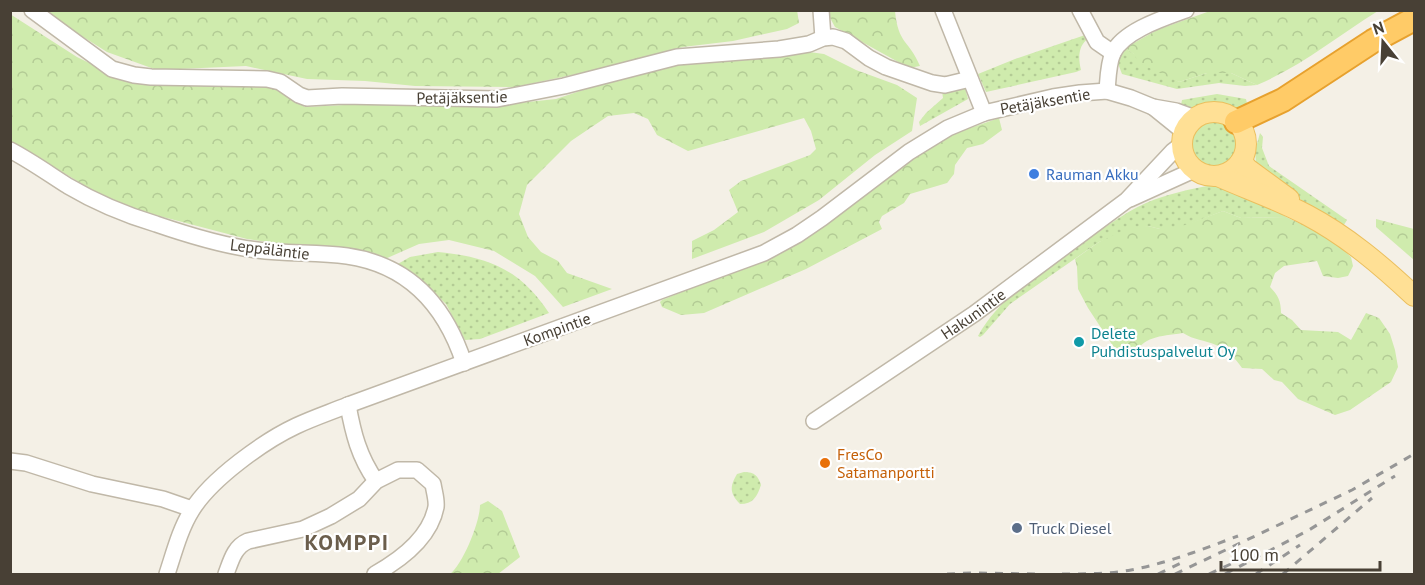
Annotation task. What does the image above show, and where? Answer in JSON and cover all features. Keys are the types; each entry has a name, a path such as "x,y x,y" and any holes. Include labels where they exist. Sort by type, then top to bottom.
{"highway":[{"path":"1240,128 1259,123 1283,100 1373,41 1414,19"}],"main road":[{"path":"1216,112 1227,115 1240,128 1246,143 1241,161 1227,174 1209,176 1194,170 1183,155 1187,132 1205,113 1216,112"},
{"path":"1241,161 1306,214"},
{"path":"1218,176 1306,214 1329,228 1382,265 1414,296"}],"street":[{"name":"Petäjäksentie","path":"32,10 112,69 151,77 267,79 280,82 307,98 342,96 497,99 564,86 677,57 779,49 833,37 846,41 886,67 932,83 945,85 970,79"},
{"path":"821,10 823,38"},
{"path":"942,10 984,113"},
{"path":"1080,10 1097,42 1113,53 1128,37 1149,25 1186,10"},
{"name":"Petäjäksentie","path":"1107,91 1113,53"},
{"name":"Petäjäksentie","path":"984,113 1062,96 1107,91 1154,107 1176,111 1187,132"},
{"name":"Kompintie","path":"167,574 192,509 217,481 271,440 296,426 348,405 744,261 780,245 822,218 909,152 948,128 984,113"},
{"name":"Hakunintie","path":"814,421 974,314 1127,200 1173,151 1187,132"},
{"name":"Leppäläntie","path":"10,150 69,186 110,207 153,224 240,248 346,256 384,266 414,284 434,303 453,334 464,363"},
{"name":"Hakunintie","path":"1127,200 1194,170"},
{"path":"348,405 354,440 365,466 376,481"},
{"path":"10,461 26,463 92,484 163,499 192,509"},
{"path":"226,574 233,554 240,544 303,528 331,516 359,499 376,481 398,470 417,470 433,484 436,506 429,524 408,552 375,574"}],"green space":[{"path":"797,10 799,23 787,29 733,41 683,47 605,68 515,87 415,86 307,79 246,66 157,70 107,52 42,11"},
{"path":"829,11 895,11 901,36 920,66 909,68 835,27"},
{"path":"1210,11 1378,11 1304,60 1257,85 1231,73 1207,73 1179,82 1139,63 1134,54 1125,48 1157,30"},
{"path":"10,14 77,57 112,74 260,84 277,89 305,107 403,102 464,107 556,99 625,76 681,63 787,49 824,54 856,70 897,85 917,98 912,131 875,155 819,200 764,232 692,259 692,241 714,230 738,212 729,190 741,181 810,155 816,149 811,131 804,118 688,151 657,135 648,119 634,113 608,116 571,141 527,185 519,214 528,237 541,252 558,261 567,273 612,289 563,307 535,276 494,251 449,240 419,244 385,259 247,239 144,212 97,193 11,141"},
{"path":"1088,34 1089,38 1083,44 1080,52 1081,70 986,92 978,74"},
{"path":"1125,48 1179,82 1207,73 1231,73 1257,85 1219,83 1177,89 1122,74 1117,61"},
{"path":"965,88 968,99 920,126 919,122 926,113 943,98 942,91"},
{"path":"1217,94 1246,99 1248,108 1181,105 1182,100"},
{"path":"999,118 1002,130 983,144 967,148 955,165 954,174 947,183 910,194 904,203 882,216 879,222 882,229 806,269 704,313 681,315 662,307 660,302 662,300 784,250 833,219 920,153 953,134"},
{"path":"1210,121 1220,121 1232,128 1239,140 1239,150 1232,162 1220,169 1210,169 1195,158 1191,150 1191,140 1202,125"},
{"path":"1260,133 1263,137 1262,148 1269,166 1347,220 1342,228 1281,186 1256,163 1255,151"},
{"path":"1213,185 1257,198 1286,217 1241,218 1223,211 1174,230 1148,226 1099,242 1010,304 983,335 978,336 998,308 1023,285 1120,217 1162,197"},
{"path":"1223,211 1241,218 1286,217 1338,245 1351,257 1353,266 1348,276 1338,278 1323,276 1317,261 1284,266 1275,273 1270,287 1278,299 1281,313 1301,330 1338,332 1351,340 1366,313 1379,318 1390,334 1395,350 1398,367 1391,382 1350,410 1335,415 1298,399 1282,382 1274,380 1262,369 1242,368 1224,349 1183,333 1153,338 1136,350 1131,358 1113,346 1078,289 1075,259 1099,242 1131,227 1174,229"},
{"path":"1376,219 1414,229 1414,260 1376,227"},
{"path":"438,252 472,257 501,268 526,286 549,313 480,339 465,340 446,304 415,275 396,265 410,257"},
{"path":"744,472 756,475 761,485 754,499 740,504 732,493 732,486 737,474"},
{"path":"488,501 502,511 520,557 498,574 450,574 470,542 480,505"}],"railway":[{"path":"1175,574 1352,490 1414,454"},
{"path":"1225,574 1309,530 1395,476"},
{"path":"1283,574 1372,498"},
{"path":"1062,574 1114,572 1145,567 1238,536"},
{"path":"1256,574 1300,545"},
{"path":"1158,574 1181,563"},
{"path":"1209,574 1233,563"},
{"path":"947,574 1035,574"}],"place":[{"name":"Rauman Akku","path":"1034,174"},
{"name":"Delete Puhdistuspalvelut Oy","path":"1079,342"},
{"name":"FresCo Satamanportti","path":"825,463"},
{"name":"Truck Diesel","path":"1017,528"}],"district":[{"name":"KOMPPI","path":"347,542"}]}
